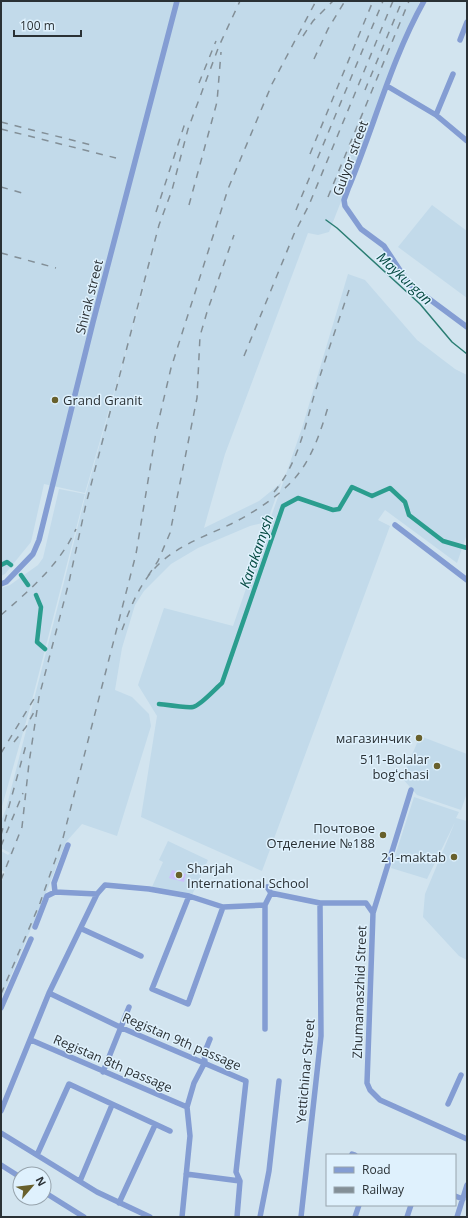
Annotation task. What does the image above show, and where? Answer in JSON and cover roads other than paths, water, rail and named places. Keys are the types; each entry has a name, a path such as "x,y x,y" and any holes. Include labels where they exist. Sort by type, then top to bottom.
{"street":[{"name":"Shirak street","path":"1,584 6,582 34,554 39,540 93,322 177,1"},
{"name":"Gulyor street","path":"424,1 410,28 344,200 345,206 361,230 384,246 409,284 467,327"},
{"path":"460,40 467,22"},
{"path":"436,116 453,74"},
{"path":"387,86 436,116 467,141"},
{"path":"394,525 467,580"},
{"path":"372,913 411,790"},
{"path":"55,892 54,883 68,845"},
{"path":"1,1111 49,993 98,894 106,885 150,889 189,896 224,907 265,905"},
{"path":"265,1029 265,905 271,893 267,887"},
{"path":"35,927 47,896 55,892 98,894"},
{"name":"Zhumamaszhid Street","path":"271,893 320,903 366,903 372,913 368,1088 373,1095 380,1100 467,1139"},
{"path":"189,896 152,989 188,1004 224,907"},
{"name":"Yettichinаr Street","path":"301,1217 321,1036 320,903"},
{"path":"82,929 141,956"},
{"path":"1,1008 31,939"},
{"name":"Registan 9th passage","path":"49,993 122,1028 205,1062 246,1081 236,1172 240,1180 237,1217"},
{"path":"103,1072 130,1008"},
{"path":"182,1217 190,1136 187,1107 194,1084 205,1062 204,1054 210,1039"},
{"name":"Registan 8th passage","path":"31,1040 187,1107"},
{"path":"448,1104 461,1075"},
{"path":"260,1217 269,1171 279,1080"},
{"path":"36,1155 68,1084 170,1131"},
{"path":"80,1181 112,1104"},
{"path":"119,1203 155,1125"},
{"path":"1,1133 97,1192 146,1216"},
{"path":"1,1165 12,1172"},
{"path":"186,1174 240,1180"},
{"path":"457,1217 467,1185"},
{"path":"456,1196 463,1199"},
{"path":"52,1197 84,1217"},
{"path":"355,1217 359,1206"},
{"path":"407,1217 411,1206"}],"waterway":[{"name":"Maykurgan","path":"326,220 337,228 420,304 452,342 467,354"},
{"name":"Karakamysh","path":"159,704 193,707 204,700 222,683 283,506 298,498 333,510 339,509 352,487 372,496 390,488 405,502 409,515 443,541 467,548"},
{"name":"Karakamysh","path":"1,565 7,562 11,565"},
{"name":"Karakamysh","path":"21,575 28,585"},
{"name":"Karakamysh","path":"36,595 41,607 37,642 45,649"}],"railway":[{"path":"1,880 22,827 29,763 39,697 69,582 86,504 159,225 172,190 188,129 219,46 240,1"},
{"path":"1,994 40,903 63,838 136,554 156,432 171,368 228,189 272,84 316,1"},
{"path":"303,36 313,21 333,1"},
{"path":"314,59 328,29 345,1"},
{"path":"310,154 373,1"},
{"path":"296,210 383,1"},
{"path":"244,356 294,234 309,205 393,1"},
{"path":"365,90 402,1"},
{"path":"328,197 409,1"},
{"path":"199,83 216,41"},
{"path":"189,205 217,102 221,52"},
{"path":"1,122 91,145"},
{"path":"156,212 185,123"},
{"path":"1,129 116,158"},
{"path":"1,187 26,194"},
{"path":"148,576 158,561 170,533 197,398 200,336 234,235"},
{"path":"1,253 56,268"},
{"path":"274,492 290,468 300,443 349,290"},
{"path":"122,630 141,586 159,564 175,551 231,524 256,510 281,492 295,478 312,452 329,404"},
{"path":"1,615 23,596 53,565 62,554 76,529"},
{"path":"1,753 37,694"},
{"path":"14,742 26,727 35,710"},
{"path":"1,835 26,745"},
{"path":"1,846 23,793"}],"place":[{"name":"Grand Granit","path":"55,400"},
{"name":"магазинчик","path":"419,738"},
{"name":"511-Bolalar bogʻchasi","path":"437,766"},
{"name":"Почтовое Отделение №188","path":"383,835"},
{"name":"21-maktab","path":"454,857"},
{"name":"Sharjah International School","path":"179,875"}]}
